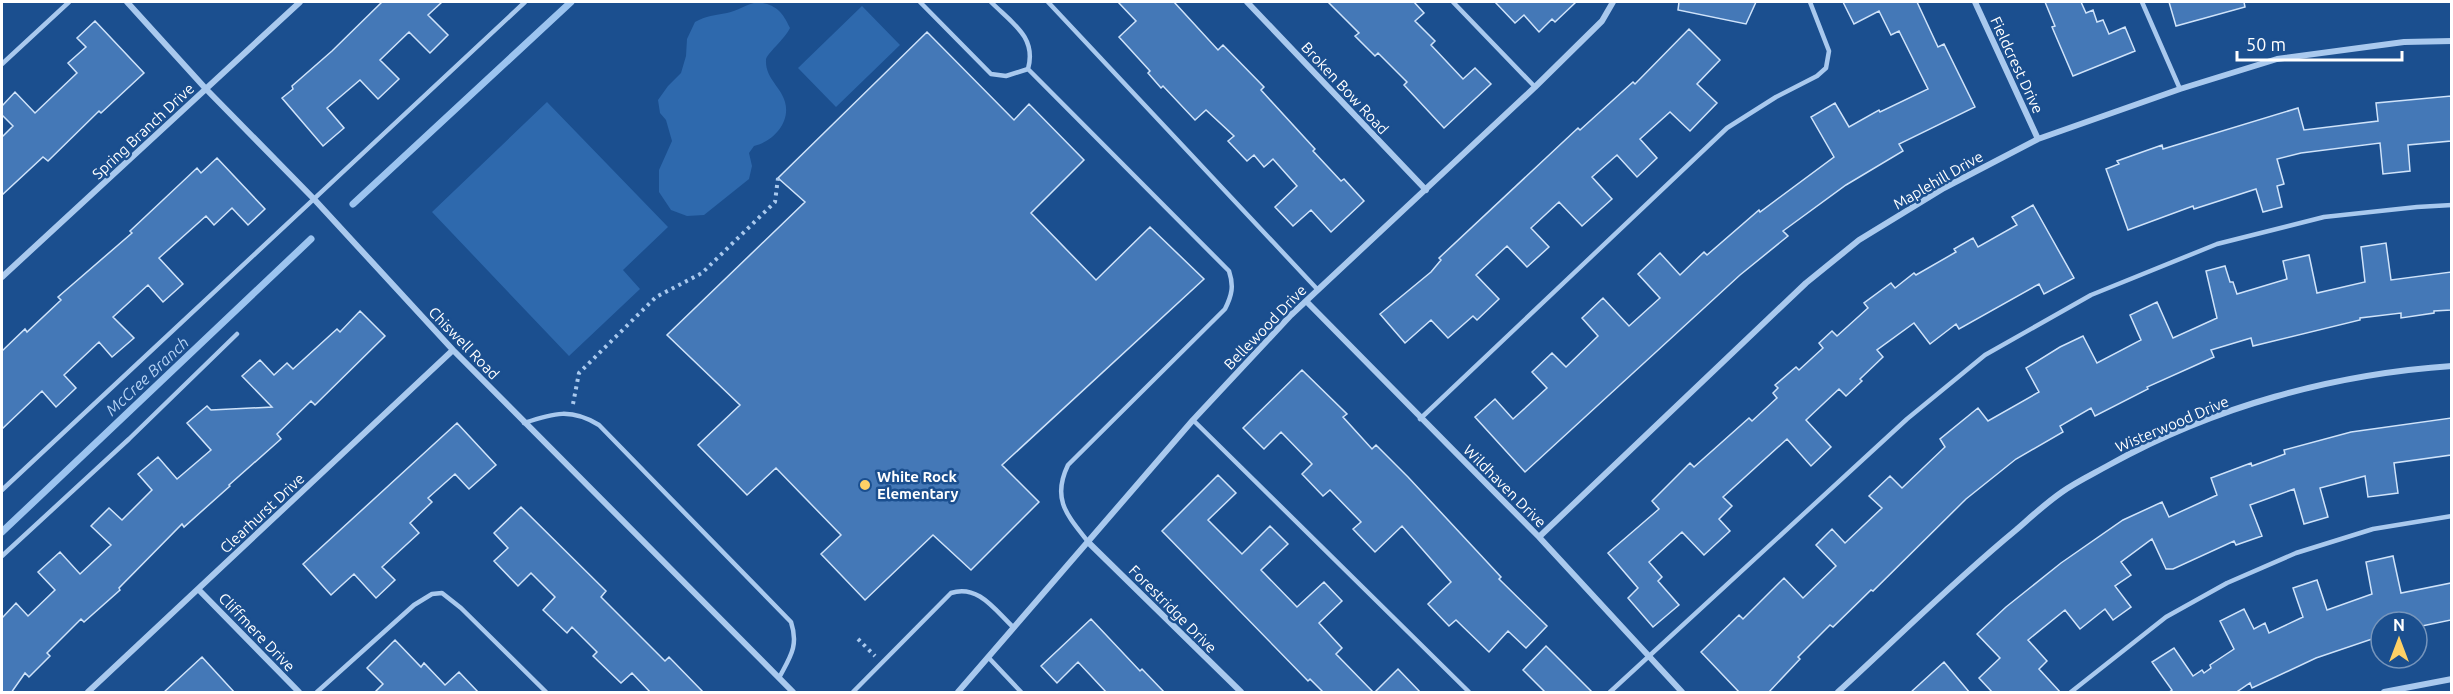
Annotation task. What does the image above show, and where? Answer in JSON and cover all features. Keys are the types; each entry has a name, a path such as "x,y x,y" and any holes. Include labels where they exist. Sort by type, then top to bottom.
{"street":[{"name":"Chiswell Road","path":"127,2 206,89 312,198 453,350 793,693"},
{"name":"Spring Branch Drive","path":"2,278 300,2"},
{"name":"Broken Bow Road","path":"1247,2 1426,190"},
{"name":"Bellewood Drive","path":"958,693 1193,420 1306,301 1535,87 1602,21 1613,2"},
{"name":"Fieldcrest Drive","path":"1975,2 2038,139"},
{"name":"Maplehill Drive","path":"1539,537 1806,283 1850,248 1944,188 2038,139 2180,89 2277,59 2404,42 2451,41"},
{"name":"Wildhaven Drive","path":"1306,301 1539,537 1682,693"},
{"name":"Clearhurst Drive","path":"88,693 453,350"},
{"name":"Wisterwood Drive","path":"1838,693 1989,552 2062,491 2140,448 2211,418 2331,382 2397,371 2451,366"},
{"name":"Forestridge Drive","path":"1089,543 1241,693"},
{"name":"Cliffmere Drive","path":"198,589 299,693"},
{"path":"2384,693 2451,679"}],"lane":[{"path":"2,64 69,2"},
{"path":"2,490 312,198 525,2"},
{"path":"920,2 991,74 1006,76 1028,69"},
{"path":"991,2 1027,39 1031,56 1028,69"},
{"path":"1048,2 1318,290"},
{"path":"1453,2 1535,87"},
{"path":"1420,419 1727,128 1776,97 1817,76 1826,68 1829,51 1810,2"},
{"path":"2142,2 2180,89"},
{"path":"1028,69 1229,271 1233,281 1232,295 1225,309 1068,465 1061,478 1060,494 1064,509 1089,543"},
{"path":"1610,693 1907,419 1985,355 2081,300 2217,244 2324,217 2451,205"},
{"path":"2,556 129,439 237,334"},
{"path":"524,423 552,414 572,413 586,417 599,425 791,622 796,636 794,648 779,678"},
{"path":"1193,420 1469,693"},
{"path":"2071,693 2166,617 2227,583 2296,553 2373,529 2451,516"},
{"path":"853,693 951,593 962,590 973,591 1013,627"},
{"path":"317,693 414,604 432,594 442,593 461,608 546,693"},
{"path":"988,657 1022,693"}],"path":[{"path":"572,413 579,373 656,297 702,273 775,202 778,178"},
{"path":"858,639 882,663"}],"shaded area":[{"path":"758,2 778,10 790,28 766,60 768,72 785,102 783,124 773,136 754,146 749,153 752,166 749,179 704,215 687,216 671,210 659,192 659,170 672,141 666,120 660,113 658,100 681,73 686,56 687,39 695,22"},
{"path":"862,6 900,45 836,107 798,68"},
{"path":"547,102 668,227 623,270 640,289 569,356 432,212"}],"building":[{"path":"382,2 442,2 428,15 448,35 430,53 409,32 380,60 399,79 378,99 360,80 327,108 344,128 323,146 282,98"},
{"path":"1118,2 1174,2 1218,50 1223,45 1264,87 1261,90 1315,149 1313,151 1341,181 1344,179 1364,201 1331,232 1311,210 1293,226 1275,207 1297,186 1273,159 1264,167 1254,155 1247,161 1228,141 1234,136 1206,110 1195,120 1163,86 1161,88 1148,73 1150,71 1119,37 1136,21"},
{"path":"1328,2 1414,2 1424,13 1415,21 1435,41 1431,45 1463,79 1475,68 1491,84 1444,128 1404,85 1407,82 1378,53 1375,56 1355,36 1359,33"},
{"path":"1495,2 1576,2 1555,22 1552,19 1539,32 1524,15 1515,23"},
{"path":"1679,2 1756,2 1746,24 1678,10"},
{"path":"1843,2 1917,2 1938,47 1944,44 1975,107 1899,144 1903,151 1846,185 1783,231 1788,236 1740,275 1525,472 1475,417 1495,399 1513,419 1547,388 1532,372 1552,353 1566,367 1598,336 1582,318 1603,298 1629,326 1660,298 1638,274 1660,253 1680,275 1704,252 1707,255 1759,210 1760,212 1834,157 1811,117 1835,103 1849,127 1879,110 1880,112 1928,89 1899,31 1891,35 1879,11 1854,24"},
{"path":"2045,2 2081,2 2086,13 2093,10 2097,22 2103,20 2109,34 2125,27 2135,51 2073,76 2052,27 2055,26"},
{"path":"2169,2 2244,2 2245,7 2176,26"},
{"path":"95,21 144,73 101,113 99,111 48,161 43,157 2,195 2,137 13,126 2,115 2,106 15,92 35,113 77,73 68,63 86,47 77,38"},
{"path":"1689,29 1720,60 1697,84 1717,103 1690,131 1670,112 1640,139 1657,158 1637,177 1617,155 1592,177 1612,199 1582,226 1559,202 1531,228 1549,247 1527,267 1507,246 1476,275 1499,299 1477,320 1473,316 1448,338 1431,320 1405,343 1380,314 1431,272 1441,260 1439,258 1578,128 1580,130 1633,82 1635,84"},
{"path":"927,32 1014,120 1029,104 1084,160 1031,213 1096,280 1150,227 1204,279 1002,465 1039,502 971,570 933,535 865,600 821,554 841,535 776,468 747,495 698,445 740,405 667,335 805,202 778,178"},
{"path":"2451,96 2451,141 2408,145 2410,171 2383,174 2380,143 2301,153 2277,159 2284,184 2277,186 2282,207 2263,212 2256,189 2194,209 2193,206 2128,230 2106,169 2119,164 2117,161 2162,145 2163,149 2298,108 2304,130 2378,121 2376,103"},
{"path":"217,158 265,209 248,225 232,208 214,225 206,216 159,258 183,284 163,302 148,285 113,317 134,338 112,357 99,342 64,375 76,388 56,407 42,391 2,429 2,351 25,329 27,332 61,300 58,297 132,233 130,231 197,168 201,173"},
{"path":"2033,205 2074,278 2044,294 2039,284 1959,329 1956,324 1930,344 1914,323 1877,350 1883,357 1860,379 1862,381 1846,396 1839,389 1806,420 1831,447 1811,466 1787,439 1723,497 1732,506 1719,519 1730,531 1704,555 1682,532 1649,562 1662,577 1658,581 1679,605 1653,627 1628,598 1638,588 1608,553 1659,509 1652,501 1690,463 1694,467 1749,418 1752,421 1777,398 1773,393 1778,388 1775,385 1796,367 1799,370 1823,348 1819,343 1832,331 1837,336 1868,308 1864,303 1891,283 1895,288 1914,273 1916,275 1956,252 1954,249 1973,238 1978,247 2017,225 2012,217"},
{"path":"2386,243 2391,280 2451,272 2451,310 2401,318 2401,313 2360,318 2360,320 2253,346 2251,338 2211,350 2214,357 2147,387 2148,389 2095,416 2091,408 2060,426 2063,432 2016,459 1966,499 1873,591 1871,590 1833,627 1830,625 1798,657 1800,659 1768,693 1740,693 1701,652 1739,615 1743,619 1784,578 1803,598 1836,566 1816,545 1832,529 1845,543 1882,508 1869,496 1890,476 1902,488 1945,447 1940,439 1978,408 1988,421 2039,392 2026,368 2060,347 2083,336 2097,363 2141,340 2130,315 2157,302 2173,338 2217,318 2206,271 2225,266 2237,294 2287,279 2283,261 2309,255 2317,293 2365,282 2361,247"},
{"path":"360,311 385,336 315,405 311,401 277,434 281,439 184,527 182,524 119,588 120,590 84,622 81,619 47,653 50,656 29,677 25,673 11,693 2,693 2,618 16,603 28,616 55,590 38,572 60,552 80,574 111,545 91,526 109,508 122,520 152,490 138,474 158,457 177,479 211,450 187,423 207,406 211,410 272,407 242,376 260,360 274,375 287,363 293,369 337,329 340,332"},
{"path":"1302,370 1347,414 1343,417 1372,449 1376,445 1408,477 1501,577 1499,579 1547,626 1526,648 1508,631 1489,652 1456,620 1449,626 1428,604 1451,582 1402,526 1375,552 1353,529 1361,522 1330,490 1323,496 1302,474 1312,464 1281,432 1264,449 1243,428"},
{"path":"2451,418 2451,455 2394,463 2398,493 2368,497 2365,476 2320,488 2328,517 2304,524 2294,489 2250,505 2262,536 2236,545 2234,541 2173,569 2166,569 2152,539 2121,562 2131,575 2115,586 2131,607 2113,620 2105,609 2080,629 2065,610 2028,640 2047,661 2039,669 2061,693 1993,693 1979,678 2000,658 1977,634 2006,607 2061,563 2123,520 2162,502 2169,517 2217,495 2211,478 2251,463 2252,466 2285,454 2284,450 2351,432"},
{"path":"457,423 496,465 469,489 455,474 428,498 432,502 410,523 419,533 382,567 395,580 376,598 354,574 331,595 303,564"},
{"path":"1218,475 1236,493 1208,520 1242,554 1270,526 1288,544 1261,570 1297,607 1324,582 1342,601 1319,623 1342,648 1336,654 1374,693 1324,693 1310,679 1308,681 1162,531"},
{"path":"521,507 606,591 601,597 665,661 669,657 704,693 651,693 632,673 621,683 593,656 597,652 572,627 567,633 543,610 555,597 531,573 518,586 494,561 508,548 494,533"},
{"path":"2393,556 2401,593 2451,583 2451,620 2429,625 2429,610 2369,610 2369,640 2316,658 2252,688 2250,683 2235,693 2168,693 2172,690 2152,662 2174,648 2193,676 2202,670 2204,673 2211,668 2210,665 2234,649 2220,621 2244,609 2254,629 2265,623 2269,633 2303,617 2293,588 2317,580 2327,610 2372,594 2366,562"},
{"path":"1091,619 1140,671 1142,669 1165,693 1107,693 1078,662 1057,683 1041,666"},
{"path":"395,640 421,667 424,663 445,685 459,672 479,693 374,693 383,684 367,668"},
{"path":"1546,646 1593,693 1546,693 1523,670"},
{"path":"202,657 235,693 163,693"},
{"path":"1944,662 1970,693 1910,693"},
{"path":"1398,669 1421,693 1374,693"}],"waterway":[{"name":"McCree Branch","path":"353,204 571,2"},
{"name":"McCree Branch","path":"2,532 311,239"}],"place":[{"name":"White Rock Elementary","path":"865,485"}]}
